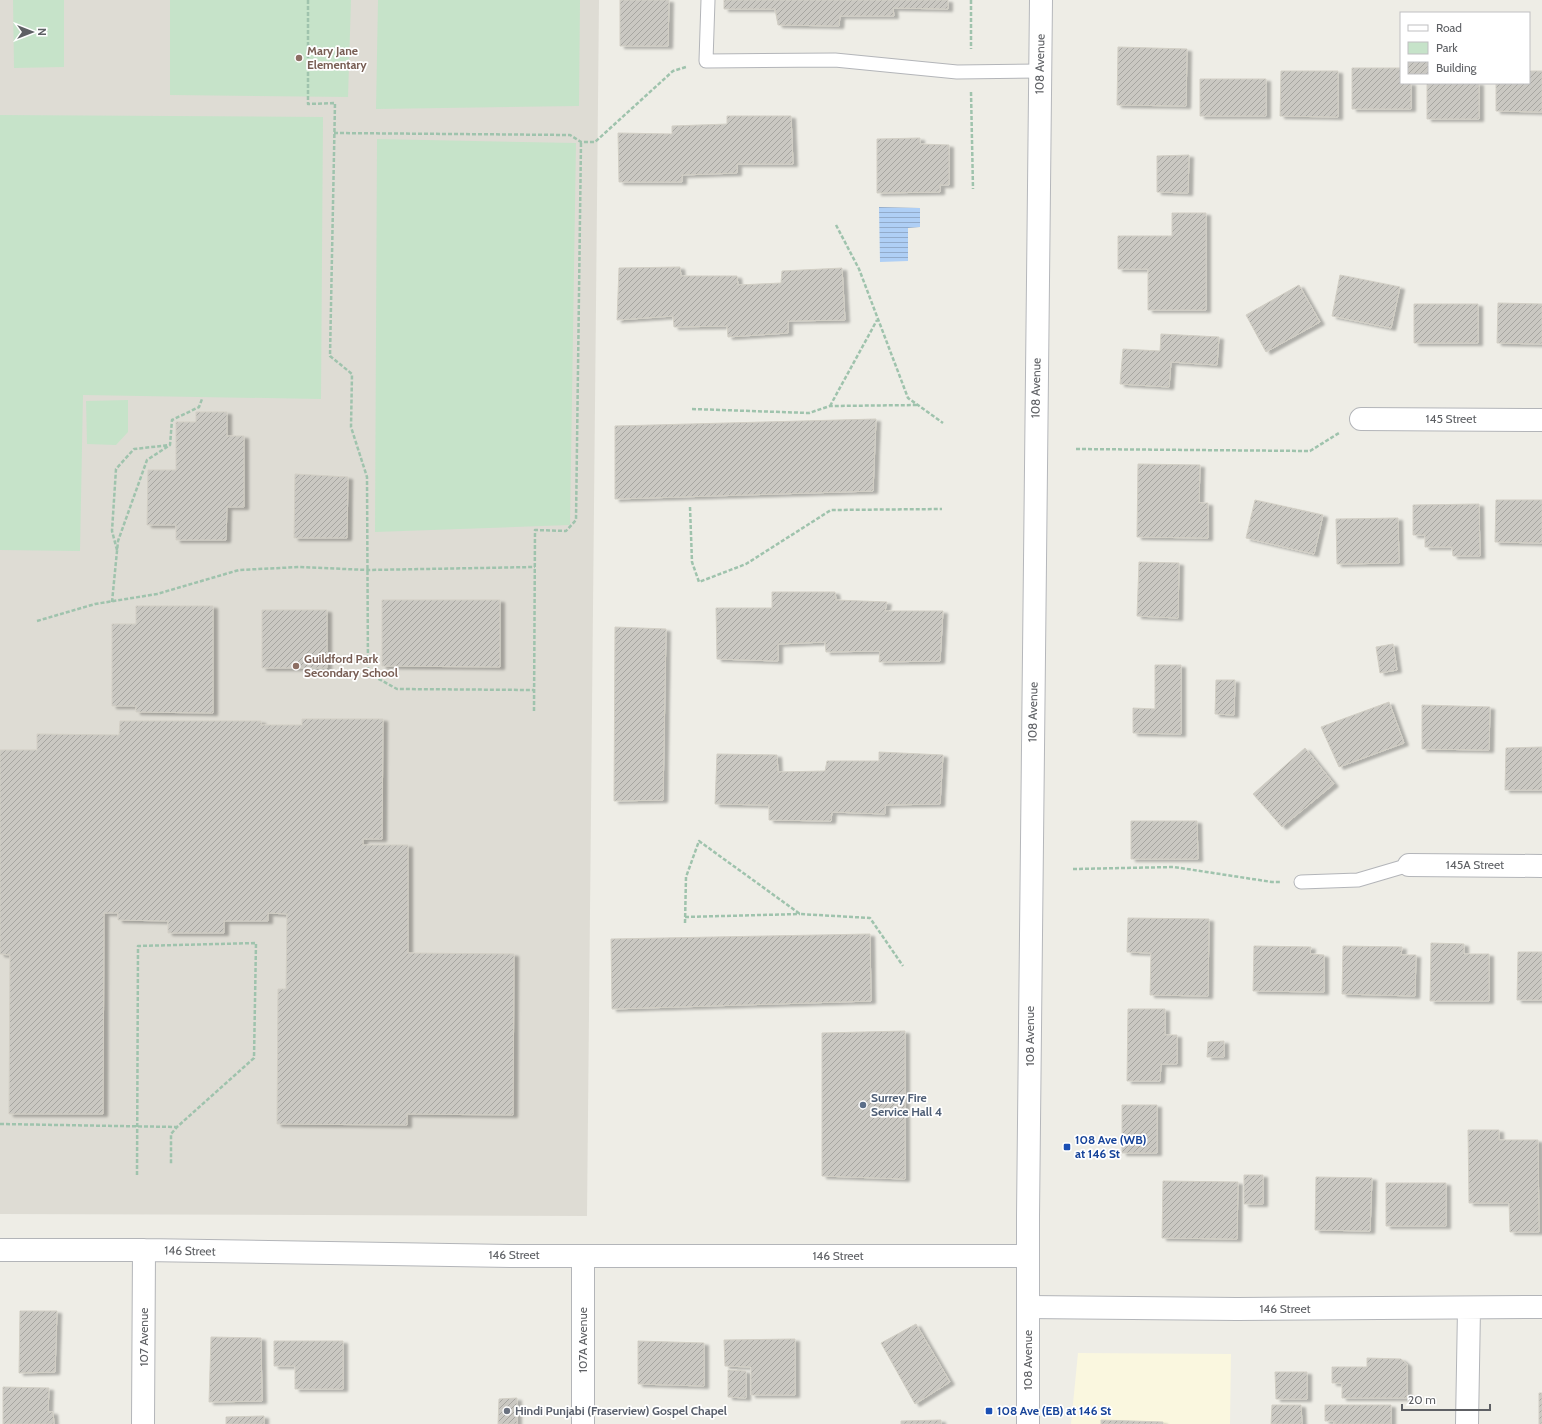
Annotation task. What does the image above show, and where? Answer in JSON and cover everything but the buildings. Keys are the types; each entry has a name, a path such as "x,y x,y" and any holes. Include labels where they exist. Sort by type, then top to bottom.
{"street":[{"name":"108 Avenue","path":"1028,1424 1028,1256 1041,0"},
{"name":"145 Street","path":"1361,418 1542,420"},
{"name":"145A Street","path":"1409,865 1542,866"},
{"name":"146 Street","path":"0,1250 144,1250 583,1256 1028,1256"},
{"name":"107 Avenue","path":"143,1424 144,1250"},
{"name":"107A Avenue","path":"583,1256 583,1424"},
{"name":"146 Street","path":"1028,1306 1237,1309 1469,1309 1542,1307"},
{"path":"1467,1424 1469,1309"}],"lane":[{"path":"708,0 706,61 835,60 957,72 1040,71"},
{"path":"1301,882 1358,880 1409,865"}],"path":[{"path":"308,0 308,104 335,103 330,356 352,374 351,427 367,477 368,673 397,689 534,690"},
{"path":"334,133 570,135 581,142 595,142 673,71 706,61"},
{"path":"534,711 535,530 566,531 576,520 581,142"},
{"path":"836,225 859,269 908,398 943,423"},
{"path":"830,406 878,320"},
{"path":"170,445 172,420 199,407 202,399"},
{"path":"692,409 809,413 830,406 918,405"},
{"path":"1076,449 1310,451 1361,418"},
{"path":"112,602 118,541 147,460 170,445"},
{"path":"117,552 112,531 116,470 134,449 170,445"},
{"path":"690,507 692,562 699,582 746,564 831,510 942,509"},
{"path":"37,621 95,604 157,594 239,570 299,567 368,570 535,567"},
{"path":"685,923 686,877 699,841 800,914"},
{"path":"1073,869 1174,867 1272,882 1301,882"},
{"path":"685,917 800,914 870,918 903,966"},
{"path":"137,1175 138,946 256,943 254,1058 171,1134 171,1164"},
{"path":"0,1124 177,1127"}],"shaded area":[{"name":"Guildford Park Secondary School","path":"0,0 599,0 587,1216 0,1214"},
{"path":"1078,1353 1231,1354 1230,1424 1071,1424"}],"green space":[{"path":"13,0 64,0 64,67 14,68"},
{"path":"170,0 351,0 348,97 170,95"},
{"path":"378,0 580,0 579,106 376,109"},
{"path":"0,115 323,117 321,399 83,395 80,551 0,550"},
{"path":"377,139 576,143 570,525 375,532"},
{"path":"128,400 128,432 116,445 87,444 86,401"}],"water":[{"path":"879,207 920,208 920,227 908,228 908,261 880,262"}],"place":[{"name":"Mary Jane Elementary","path":"299,58"},
{"name":"Guildford Park Secondary School","path":"296,666"},
{"name":"Surrey Fire Service Hall 4","path":"863,1105"},
{"name":"108 Ave (WB) at 146 St","path":"1067,1147"},
{"name":"Hindi Punjabi (Fraserview) Gospel Chapel","path":"507,1411"},
{"name":"108 Ave (EB) at 146 St","path":"989,1411"}]}
